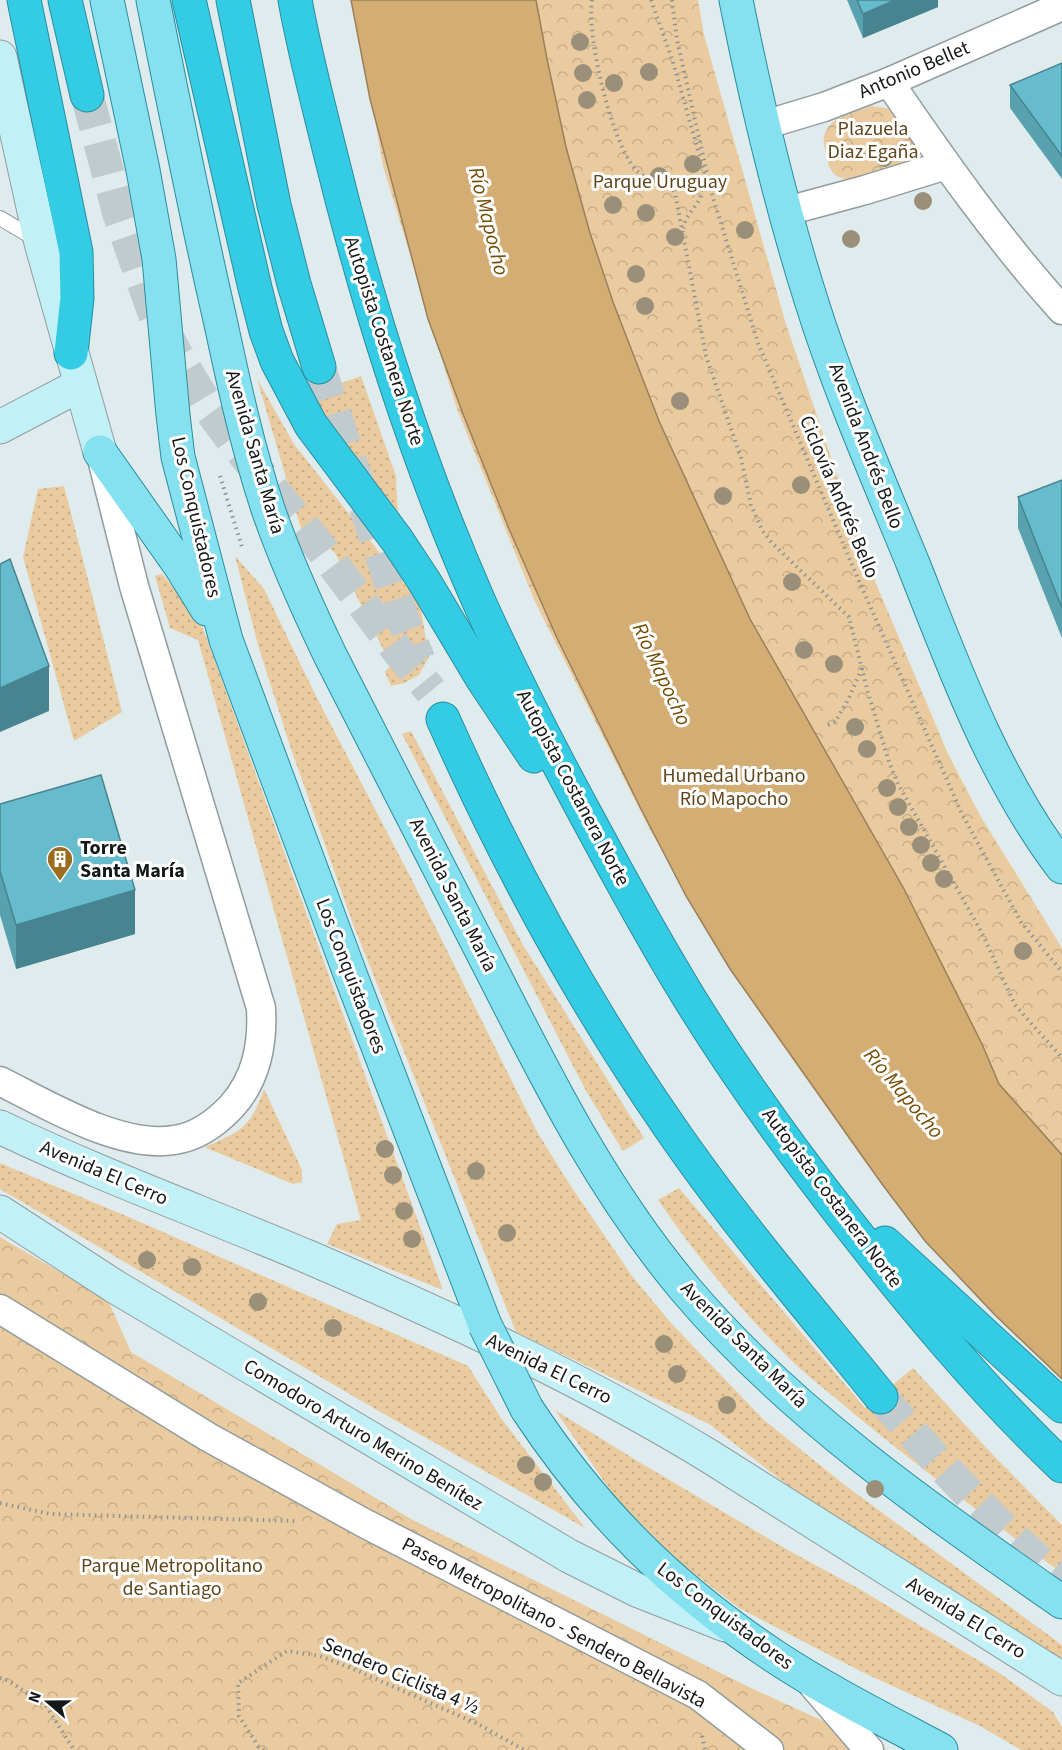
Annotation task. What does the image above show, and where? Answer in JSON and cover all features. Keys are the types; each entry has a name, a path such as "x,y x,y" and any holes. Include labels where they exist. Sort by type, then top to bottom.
{"highway":[{"path":"24,0 76,252 77,298 71,353"},
{"path":"65,0 87,94"},
{"path":"189,0 255,288 270,341 293,394 311,425 397,540 482,678 613,865"},
{"path":"233,0 274,205 294,284 319,367"},
{"name":"Autopista Costanera Norte","path":"295,0 350,237 402,404 434,491 479,600 522,693 613,865 686,992 727,1055 809,1172 880,1264 1000,1403 1062,1466"},
{"path":"443,719 472,785 514,869 595,1012 668,1125 755,1242 881,1397"},
{"path":"809,1172 1062,1406"}],"main road":[{"name":"Los Conquistadores","path":"106,0 143,170 159,259 178,457 226,640 485,1325 527,1409 576,1479 627,1536 668,1575 739,1631 804,1675 941,1750"},
{"name":"Avenida Santa María","path":"153,0 247,436 268,508 282,546 330,655 533,1052 581,1141 617,1200 685,1289 716,1324 774,1381 851,1447 1062,1602"},
{"name":"Avenida Andrés Bello","path":"736,0 764,125 787,212 811,300 832,357 922,588 982,732 1018,803 1062,867"},
{"path":"100,452 181,567 226,640"}],"street":[{"name":"Antonio Bellet","path":"764,125 824,107 889,82 1062,6"},
{"path":"0,57 41,243 100,452"},
{"path":"889,82 946,165 1017,259 1062,310"},
{"path":"787,212 946,165"},
{"path":"0,427 80,385"},
{"name":"Avenida El Cerro","path":"0,1081 82,1122 108,1131 156,1142 176,1140 196,1134 211,1125 237,1100 255,1067 261,1048 261,1008 134,586 100,452"},
{"name":"Avenida El Cerro","path":"0,1127 112,1177 317,1261 436,1314 602,1395 653,1422 718,1462 1062,1680"},
{"name":"Comodoro Arturo Merino Benítez","path":"0,1212 114,1286 569,1556 639,1591 739,1631"},
{"name":"Paseo Metropolitano - Sendero Bellavista","path":"0,1309 208,1437 364,1523 698,1695 769,1750"},
{"path":"804,1675 869,1750"}],"lane":[{"path":"0,218 41,243"}],"path":[{"path":"592,0 597,65 618,139 637,171 671,186 675,193 706,356 741,458 751,505 762,530 772,543 849,617 889,762 898,784 982,933 1015,1005 1062,1058"},
{"path":"651,0 673,62 704,172 700,199 682,228"},
{"name":"Ciclovía Andrés Bello","path":"672,0 677,40 711,191 758,343 859,582 962,814 1021,922 1062,972"},
{"path":"220,476 243,547"},
{"path":"828,725 835,722 862,668"},
{"path":"0,1503 50,1514 306,1521"},
{"name":"Sendero Ciclista 4 ½","path":"264,1750 258,1746 238,1716 238,1683 287,1651 320,1656 351,1668 478,1724 524,1750"},
{"path":"0,1678 9,1681 46,1706 74,1750"}],"green space":[{"name":"Parque Uruguay","path":"354,0 603,295 744,614 951,983 904,889 750,619 659,421 613,302 590,233 566,147 536,0 698,0 704,35 785,321 864,555 949,756 981,817 1062,948 1062,1379 991,1311 865,1162 759,1012 650,830 535,602 457,409 383,166"},
{"name":"Plazuela Diaz Egaña","path":"871,106 892,109 918,145 916,156 872,176 848,179 838,176 828,164 824,142 825,132 838,119"},
{"path":"361,376 396,476 398,514 359,472 311,394"},
{"path":"257,379 294,444 420,604 429,657 419,675 404,683 391,686 385,672 391,665 335,553 325,543 311,546 302,532"},
{"path":"64,486 122,712 74,741 23,557 38,489"},
{"path":"235,556 264,589 536,1130 568,1182 632,1276 671,1323 764,1420 846,1486 1062,1645 1062,1663 790,1487 709,1424 516,1332 353,924 290,746 258,645"},
{"path":"162,574 200,620 443,1290 327,1244 337,1224 361,1220 198,640 170,628 155,576"},
{"path":"411,731 523,945 644,1138 623,1151 586,1091 402,734"},
{"path":"264,1089 302,1170 302,1182 293,1184 204,1147 243,1127 254,1112"},
{"path":"0,1163 468,1366 501,1418 585,1528 377,1410 0,1189"},
{"path":"679,1188 865,1408 913,1368 993,1455 1062,1525 1062,1573 904,1454 791,1360 720,1283 658,1200"},
{"name":"Parque Metropolitano de Santiago","path":"0,1237 108,1300 131,1352 411,1519 753,1689 887,1750 0,1750"},
{"path":"555,1410 639,1462 1001,1674 1053,1712 1062,1727 1062,1750 1021,1750 980,1726 862,1672 739,1608 675,1559 615,1497"}],"water":[{"name":"Humedal Urbano Río Mapocho","path":"351,0 536,0 566,147 590,233 613,302 659,421 750,619 904,889 982,1044 999,1084 1062,1155 1062,1379 995,1315 925,1241 882,1184 730,969 686,896 641,809 557,638 509,529 428,319 370,99"}],"building":[{"path":"857,0 895,0 863,14"},
{"path":"1062,63 1062,156 1010,85"},
{"path":"1062,480 1062,608 1018,497"},
{"path":"10,559 49,666 0,688 0,564"},
{"name":"Torre Santa María","path":"101,775 135,890 16,925 0,871 0,804"}],"tunnel":[{"path":"87,95 119,214 154,313 179,359 208,407 233,441 323,551 431,691"},
{"path":"319,367 402,617 419,660"},
{"path":"881,1397 968,1493 1062,1581"}],"place":[{"name":"Torre Santa María","path":"60,882"}],"water label":[{"name":"Río Mapocho","path":"489,221"},
{"name":"Río Mapocho","path":"662,674"},
{"name":"Río Mapocho","path":"904,1093"}]}
